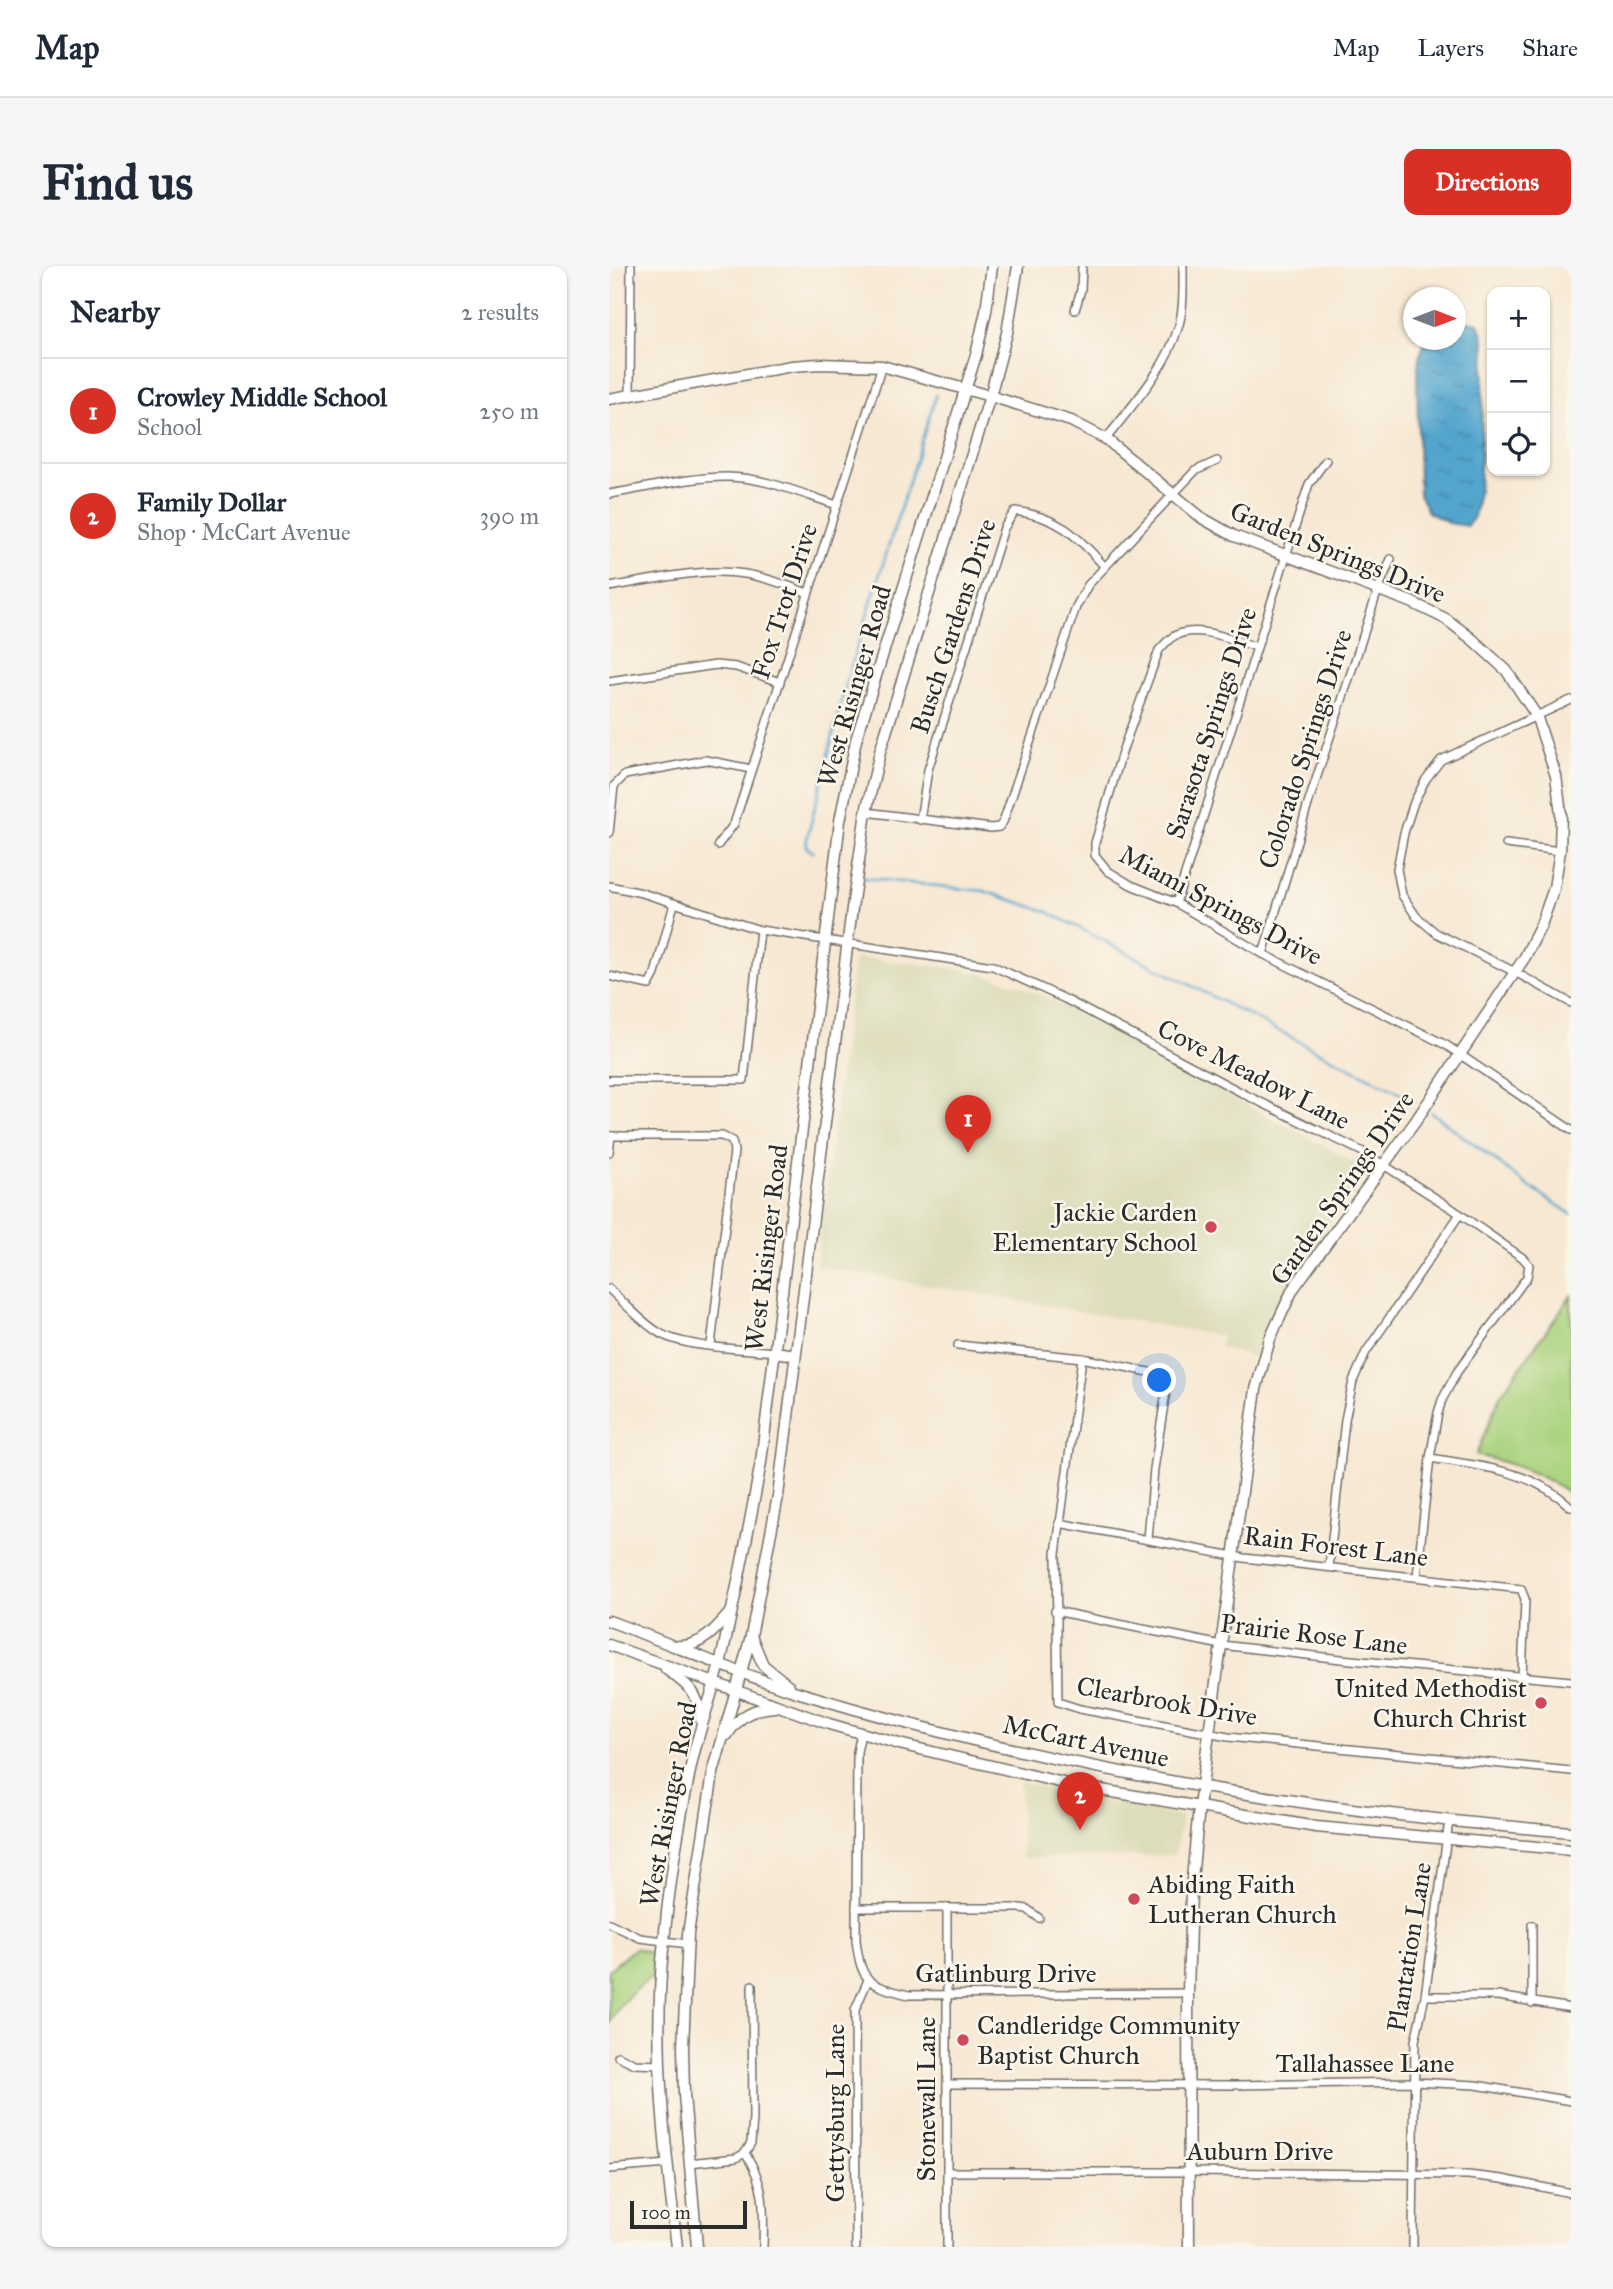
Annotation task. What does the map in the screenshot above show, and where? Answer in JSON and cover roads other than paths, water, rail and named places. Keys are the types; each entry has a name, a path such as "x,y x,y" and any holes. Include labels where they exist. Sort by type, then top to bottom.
{"main road":[{"name":"West Risinger Road","path":"677,2247 667,2164 660,2011 664,1942 676,1843 694,1754 732,1611 761,1462 839,821 856,740 981,335 992,266"},
{"name":"West Risinger Road","path":"697,2247 684,2095 683,2048 694,1883 713,1773 751,1636 778,1496 866,812 897,694 991,396 1007,333 1018,266"},
{"name":"Garden Springs Drive","path":"609,399 792,366 882,366 1062,418 1106,439 1202,518 1253,544 1411,602 1446,619 1506,670 1536,715 1556,776 1561,814 1560,851 1554,888 1541,925 1515,972 1460,1053 1293,1289 1270,1339 1256,1388 1199,1807 1189,1911 1189,2247"},
{"path":"775,1352 795,1354"},
{"path":"677,1645 686,1646 702,1641 714,1632 732,1611"},
{"name":"McCart Avenue","path":"609,1621 795,1691 959,1736 1202,1786 1361,1812 1571,1832"},
{"path":"751,1636 763,1665 795,1691"},
{"name":"McCart Avenue","path":"609,1645 861,1733 1072,1786 1316,1827 1571,1850"},
{"path":"657,1662 692,1689 699,1703 702,1725"},
{"path":"720,1747 733,1725 744,1716 760,1708 779,1706"}],"street":[{"path":"631,266 631,396"},
{"path":"1075,310 1081,290 1082,266"},
{"path":"1106,439 1154,377 1171,346 1179,325 1183,266"},
{"name":"Fox Trot Drive","path":"718,845 734,824 882,366"},
{"name":"Sarasota Springs Drive","path":"1176,903 1309,484 1326,460"},
{"path":"866,812 999,827 1003,822 1076,607 1088,585 1195,471 1217,461"},
{"path":"609,494 729,477 768,484 837,505"},
{"name":"Busch Gardens Drive","path":"920,820 928,770 1004,528 1015,511 1043,516 1063,526 1081,539 1104,566"},
{"name":"Colorado Springs Drive","path":"1263,954 1378,590 1391,559"},
{"path":"609,587 707,572 726,572 762,577 808,593"},
{"name":"Miami Springs Drive","path":"1257,647 1205,633 1186,632 1171,637 1159,650 1123,749 1095,844 1095,855 1108,870 1131,886 1176,903 1263,954 1460,1053 1571,1130"},
{"path":"609,681 716,664 736,667 780,682"},
{"path":"1571,699 1441,760 1426,779 1414,802 1397,869 1402,895 1416,916 1436,933 1571,1003"},
{"path":"609,833 614,786 625,775 701,760 751,769"},
{"path":"1506,844 1560,851"},
{"name":"Cove Meadow Lane","path":"609,886 642,892 760,930 993,966 1010,972 1384,1164 1523,1258 1529,1268 1527,1277 1457,1372 1442,1400 1430,1458 1417,1577"},
{"path":"609,976 649,985 655,974 674,904"},
{"path":"609,1080 744,1080 760,930"},
{"path":"609,1152 610,1136 722,1136 732,1141 734,1151 711,1345"},
{"path":"1329,1567 1345,1420 1353,1381 1366,1352 1460,1214"},
{"path":"609,1289 660,1334 686,1342 775,1352"},
{"path":"958,1345 1081,1358 1159,1373 1165,1378 1167,1385 1154,1469 1148,1539"},
{"name":"Clearbrook Drive","path":"1081,1358 1056,1554 1058,1702 1080,1709 1209,1734 1571,1771"},
{"path":"1430,1458 1489,1467 1527,1478 1556,1493 1571,1507"},
{"name":"Rain Forest Lane","path":"1059,1523 1234,1556 1505,1586 1523,1591 1522,1678"},
{"name":"Prairie Rose Lane","path":"1055,1611 1221,1645 1571,1681"},
{"path":"861,1733 857,1752 856,1908 859,1966 868,1980"},
{"name":"Plantation Lane","path":"1413,2247 1415,2041 1425,1996 1449,1821"},
{"path":"856,1908 1020,1908 1027,1909 1039,1918"},
{"name":"Stonewall Lane","path":"947,1909 947,2247"},
{"path":"609,1923 640,1938 688,1944"},
{"path":"1532,1925 1532,2003"},
{"name":"Gatlinburg Drive","path":"868,1980 887,1990 909,1995 1188,1993"},
{"name":"Gettysburg Lane","path":"856,2247 855,2010 868,1980"},
{"path":"689,2162 736,2158 745,2153 753,2133 752,1985"},
{"path":"1425,1996 1489,1995 1571,2008"},
{"path":"618,2056 635,2064 661,2065"},
{"name":"Tallahassee Lane","path":"947,2084 1414,2082 1476,2085 1571,2101"},
{"path":"745,2153 758,2176 762,2190 763,2247"},
{"path":"609,2169 667,2164"},
{"name":"Auburn Drive","path":"947,2172 1413,2174 1502,2179 1571,2193"}],"water":[{"path":"1466,321 1478,323 1485,346 1479,491 1474,517 1467,526 1449,523 1428,512 1419,494 1419,357 1422,350 1466,350"}],"waterway":[{"path":"813,852 806,847 807,839 848,676 936,395"},
{"path":"864,878 984,891 1048,912 1413,1100"},
{"path":"1431,1112 1530,1187 1571,1214"}],"place":[{"name":"Crowley Middle School","path":"968,1153"},
{"name":"Jackie Carden Elementary School","path":"1211,1227"},
{"name":"United Methodist Church Christ","path":"1541,1703"},
{"name":"Family Dollar","path":"1080,1830"},
{"name":"Abiding Faith Lutheran Church","path":"1134,1899"},
{"name":"Candleridge Community Baptist Church","path":"963,2040"}]}
